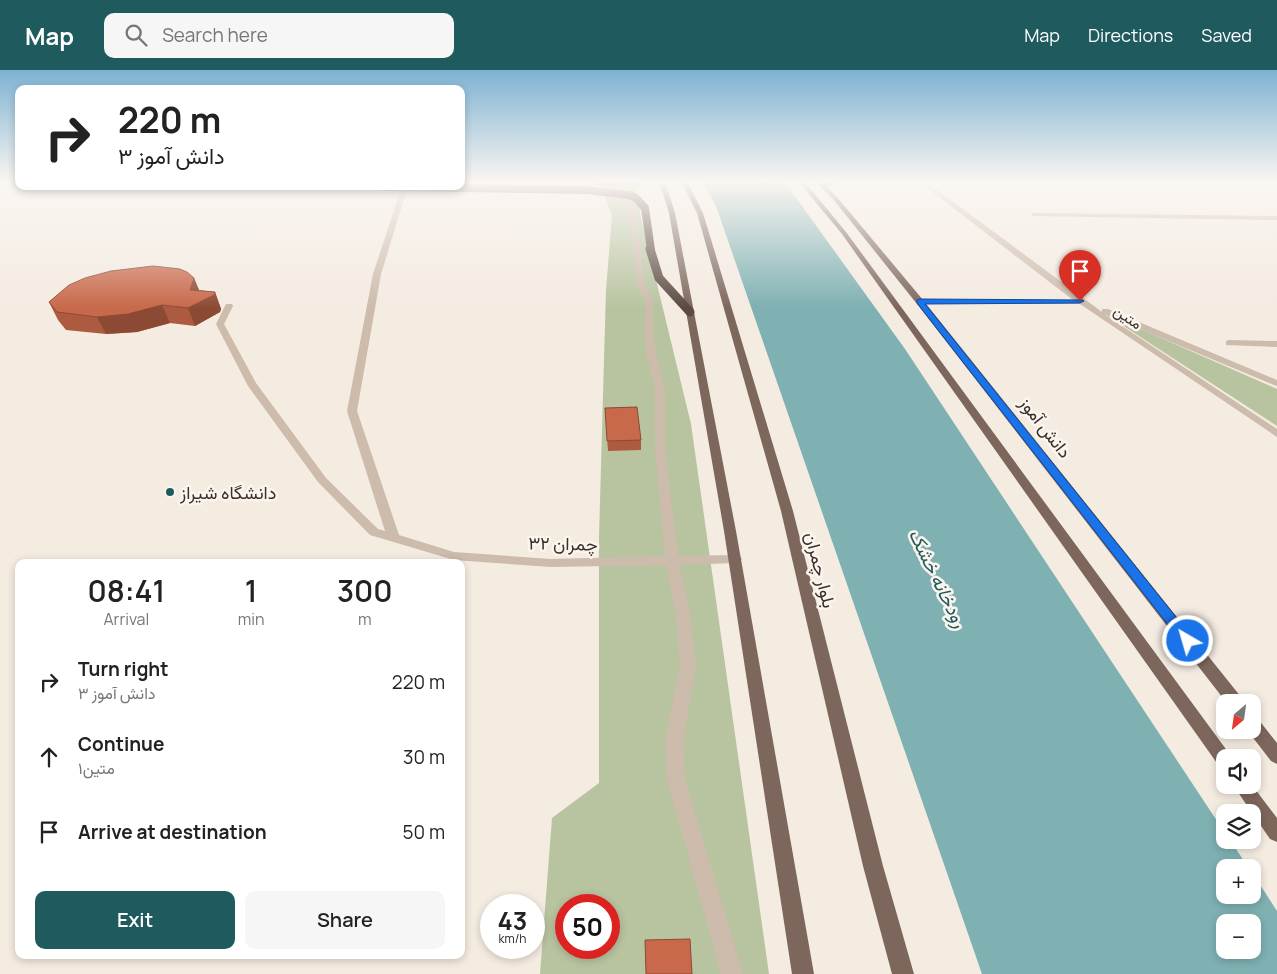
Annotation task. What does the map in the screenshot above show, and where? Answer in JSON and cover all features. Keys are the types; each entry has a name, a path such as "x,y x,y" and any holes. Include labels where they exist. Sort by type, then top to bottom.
{"highway":[{"path":"648,223 648,245 660,278 690,312"}],"main road":[{"path":"674,223 735,559 803,974"},
{"name":"بلوار چمران","path":"703,223 787,511 873,866 903,974"},
{"path":"836,223 890,295 1216,749"},
{"name":"دانش آموز","path":"854,223 920,302 1230,694"},
{"path":"1261,736 1277,756"},
{"path":"1249,794 1277,833"}],"street":[{"path":"393,223 377,274 352,411 394,537"},
{"path":"633,223 638,243 640,283 649,299 648,332 660,388 660,449 672,561 682,609 688,665 674,741 676,780 732,974"},
{"name":"متین","path":"977,223 1080,301 1277,434"},
{"path":"920,302 1080,301 1277,383"},
{"name":"۳۲ چمران","path":"229,306 220,324 251,384 322,480 374,532 454,556 551,563 735,559"},
{"path":"1228,343 1277,344"}],"green space":[{"path":"611,223 642,223 691,424 769,974 540,974 541,959 545,959 545,909 552,818 599,783 599,537 606,290"},
{"path":"1102,312 1277,389 1277,426"}],"water":[{"name":"رودخانه خشک","path":"722,223 814,223 905,349 1216,819 1216,849 1236,849 1243,859 1216,859 1216,904 1261,904 1261,886 1277,911 1277,974 982,974"}],"building":[{"path":"153,266 180,269 187,272 194,278 190,290 215,292 214,295 188,308 162,305 128,314 97,317 57,312 49,302 69,285 85,278 111,271"},
{"path":"637,407 641,440 607,441 605,408"},
{"path":"690,939 692,974 646,974 645,940"}],"place":[{"name":"دانشگاه شیراز","path":"170,492"}],"route":[{"path":"1080,301 920,302 1188,641"}]}
